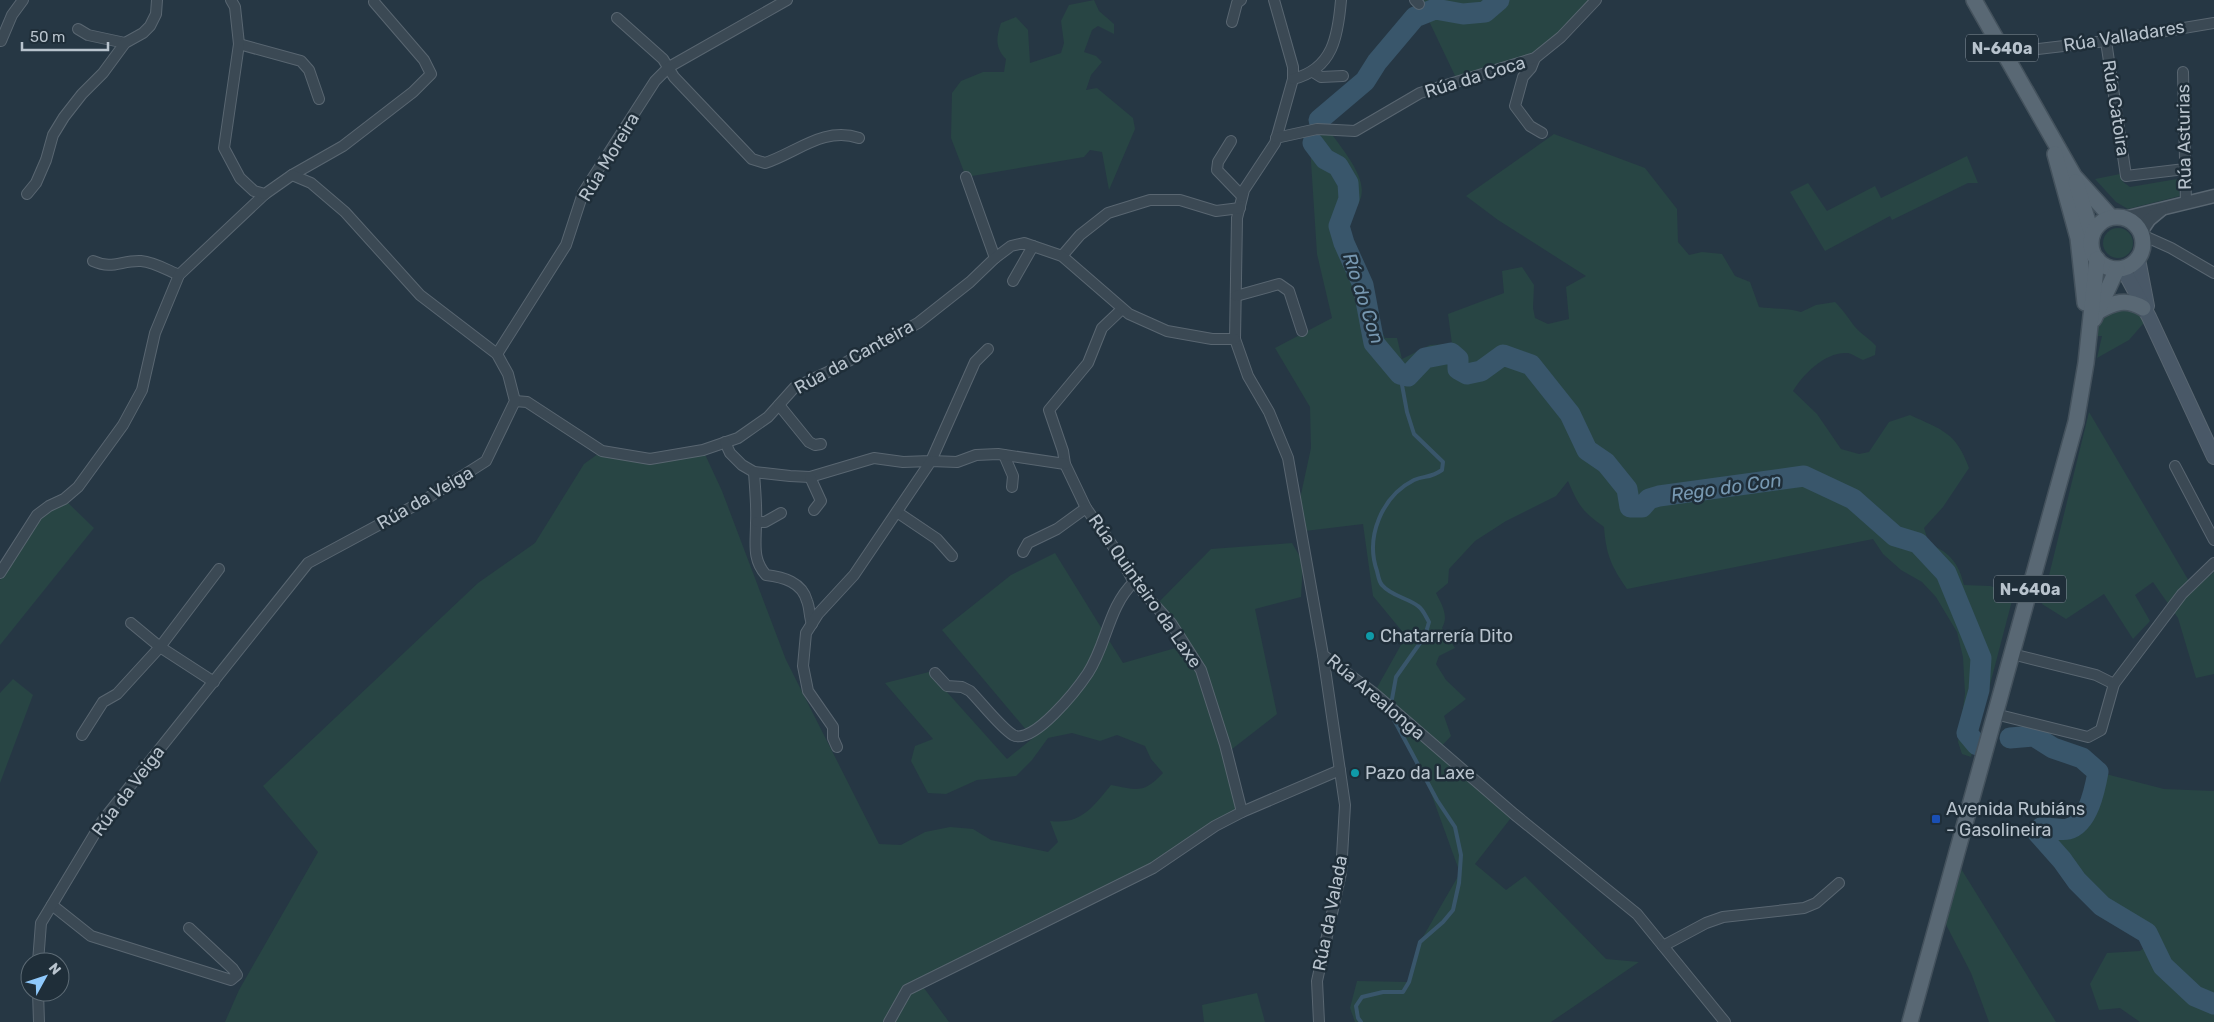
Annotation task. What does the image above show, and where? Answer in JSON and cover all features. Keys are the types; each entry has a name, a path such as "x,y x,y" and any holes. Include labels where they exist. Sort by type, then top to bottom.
{"main road":[{"name":"N-640a","path":"1910,1022 2076,422 2086,363 2096,259 2091,243 2092,235 2074,176 1974,0"},
{"name":"N-640a","path":"2051,136 2078,238 2088,332"},
{"name":"N-640a","path":"2074,176 2118,218 2137,226 2142,233"},
{"path":"2092,235 2103,221 2118,218"},
{"path":"2142,233 2143,248 2138,259 2146,312"},
{"path":"2096,259 2102,264 2120,269 2146,312 2214,457"},
{"path":"2120,269 2138,259"},
{"name":"N-640a","path":"2088,332 2120,269"},
{"path":"2097,312 2114,302 2133,302 2146,312"}],"street":[{"path":"1,41 12,15 23,0"},
{"path":"28,194 46,160 53,135 64,117 109,66 125,43 143,33 150,26 156,14 157,0"},
{"path":"231,0 235,7 239,44 224,148 240,178 254,191 264,194"},
{"name":"Rúa Moreira","path":"497,354 566,245 583,193 655,81 669,67 787,0"},
{"path":"1232,22 1238,3 1241,0"},
{"name":"Rúa Arealonga","path":"1274,0 1293,67 1293,79 1276,138 1244,190 1237,218 1236,339 1248,376 1269,412 1288,458 1323,655 1374,693 1514,814 1637,914 1725,1022"},
{"path":"1293,79 1313,72 1332,48 1340,20 1341,0"},
{"name":"Rúa da Coca","path":"1276,138 1317,129 1355,131 1372,123 1420,93 1535,58 1562,37 1596,0"},
{"path":"0,573 37,515 49,506 64,499 78,487 123,425 142,390 155,333 179,275 264,194 292,175 343,146 413,92 431,74 424,60 374,2"},
{"path":"617,18 663,59 674,77 752,159 765,164 823,137 845,134 859,138"},
{"name":"Rúa Valladares","path":"2004,53 2106,41 2214,22"},
{"path":"78,29 88,35 125,43"},
{"name":"Rúa Catoira","path":"2106,41 2126,176 2185,169"},
{"path":"239,44 301,61 309,70 319,99"},
{"name":"Rúa da Coca","path":"1535,58 1518,90 1515,106 1526,122 1542,133"},
{"path":"1313,72 1321,77 1343,76"},
{"name":"Rúa Asturias","path":"2182,72 2186,203"},
{"path":"1231,141 1218,162 1217,170 1242,196"},
{"path":"292,175 311,183 344,212 420,295 497,354 508,374 516,400"},
{"path":"966,177 995,258"},
{"path":"2118,218 2214,196"},
{"path":"1062,256 1080,235 1108,213 1150,200 1180,200 1216,211 1240,208"},
{"path":"2163,208 2149,220 2142,233 2214,273"},
{"name":"Rúa da Canteira","path":"516,400 527,402 602,451 650,459 690,454 738,438 768,417 794,388 832,370 918,323 970,282 995,258 1011,246 1024,243 1062,256 1122,309 1167,331 1212,339 1236,339"},
{"path":"1013,282 1033,246"},
{"path":"93,261 104,266 140,261 179,275"},
{"path":"1236,296 1279,284 1286,286 1302,331"},
{"name":"Rúa Quinteiro da Laxe","path":"1122,309 1102,328 1088,363 1049,410 1064,451 1065,464 1086,508 1117,552 1134,582 1171,623 1201,670 1225,745 1242,812"},
{"path":"837,747 834,742 833,726 808,691 803,666 806,633 854,575 931,461 974,362 988,349"},
{"name":"Rúa da Veiga","path":"39,952 41,923 103,820 308,563 423,501 486,461 516,400"},
{"path":"778,405 809,442 814,445 821,444"},
{"path":"725,442 730,452 742,465 754,472 810,477 874,458 903,462 957,462 976,455 1004,454 1065,464"},
{"path":"1004,454 1013,476 1012,486"},
{"path":"2175,466 2214,540"},
{"path":"754,472 757,522 754,543 758,565 766,576 782,577 795,583 807,600 812,624"},
{"path":"810,477 821,501 814,510"},
{"path":"1023,552 1028,543 1057,529 1086,508"},
{"path":"897,512 937,539 952,556"},
{"path":"757,522 765,522 781,513"},
{"path":"1995,714 2088,737 2101,730 2114,684 2182,594 2214,563"},
{"path":"82,734 103,702 118,694 160,647 219,569"},
{"path":"935,673 947,686 962,687 970,691 1013,735 1024,736 1037,730 1073,693 1089,672 1122,594 1134,582"},
{"path":"131,622 160,647 214,682"},
{"path":"2012,654 2096,675 2114,684"},
{"name":"Rúa da Valada","path":"1320,1022 1317,981 1341,873 1345,805 1323,655"},
{"path":"889,1022 907,990 1153,868 1215,826 1242,812 1340,770"},
{"path":"1663,946 1706,923 1723,917 1804,908 1816,903 1839,883"},
{"path":"52,906 91,936 231,980 236,975 234,969 189,928"},
{"path":"38,1002 39,1022"}],"green space":[{"path":"1094,0 1099,11 1114,24 1114,34 1098,26 1092,30 1084,52 1096,56 1102,62 1091,75 1086,90 1097,88 1133,118 1135,129 1109,190 1102,152 1090,150 1084,157 966,177 951,138 952,93 961,81 983,72 1004,72 1006,59 998,47 998,33 1001,23 1016,17 1028,30 1030,63 1061,53 1064,43 1061,21 1069,5"},
{"path":"1419,0 1596,0 1535,58 1458,82"},
{"path":"1329,130 1351,162 1360,180 1361,197 1351,220 1351,237 1355,252 1369,280 1382,332 1385,338 1397,338 1402,359 1430,345 1452,344 1448,314 1504,293 1502,271 1522,267 1534,285 1533,308 1535,318 1548,324 1569,319 1566,287 1586,276 1498,220 1466,196 1554,134 1645,168 1677,209 1678,242 1689,255 1702,252 1722,254 1735,276 1750,282 1759,307 1801,312 1816,305 1835,302 1855,327 1876,346 1875,355 1863,360 1852,354 1840,353 1824,360 1809,371 1793,391 1817,414 1841,449 1859,454 1869,452 1889,422 1910,415 1939,429 1953,439 1969,468 1943,507 1924,528 1929,544 1948,555 1956,565 1964,585 1990,586 2014,593 1971,757 1962,754 1958,742 1965,694 1963,657 1957,632 1936,597 1922,582 1901,570 1883,554 1873,539 1627,589 1610,560 1604,527 1582,507 1568,481 1556,496 1506,521 1475,541 1449,569 1448,583 1436,593 1445,615 1442,628 1455,648 1439,656 1436,664 1446,680 1466,699 1444,716 1451,736 1439,749 1514,814 1475,864 1506,890 1525,876 1606,959 1639,962 1551,1022 1355,1022 1350,1008 1357,981 1408,982 1420,942 1460,873 1423,771 1392,716 1392,703 1374,693 1406,636 1373,596 1363,524 1305,531 1298,508 1311,448 1310,407 1275,348 1332,318 1317,254 1309,131"},
{"path":"1967,156 1978,183 1968,183 1892,220 1890,216 1825,251 1790,192 1808,183 1827,211 1875,186 1881,198"},
{"path":"2120,174 2123,182 2130,187 2177,179 2180,196 2128,209 2116,202 2095,179"},
{"path":"2118,228 2129,232 2133,243 2129,254 2118,258 2107,254 2103,243 2107,232"},
{"path":"2115,302 2149,317 2129,340 2097,358 2102,336 2087,336"},
{"path":"2089,412 2193,588 2214,572 2214,674 2196,678 2178,618 2153,582 2135,595 2150,621 2133,639 2104,594 2066,619 2042,604"},
{"path":"703,450 722,491 786,660 879,844 901,845 925,832 950,827 973,829 991,840 1048,852 1058,842 1050,821 1061,822 1070,820 1085,813 1111,785 1140,789 1156,780 1163,773 1151,759 1145,746 1117,735 1100,741 1072,733 1048,738 1032,760 1016,776 977,780 946,794 928,793 911,761 915,746 933,739 885,683 929,672 1007,759 1033,738 942,630 1011,575 1055,553 1123,663 1186,645 1155,606 1211,549 1292,543 1303,562 1301,597 1255,609 1277,714 1227,753 1242,812 1153,868 921,984 949,1022 225,1022 239,990 318,852 263,786 478,583 535,543 584,464 602,451 624,456"},
{"path":"64,499 94,528 0,645 0,580 40,520"},
{"path":"13,679 33,695 0,783 0,693"},
{"path":"2098,772 2164,789 2214,791 2214,1022 2140,1022 2120,1008 2099,1010 2090,984 2107,953 2140,951 2152,942 2140,928 2102,906 2077,881 2050,846 2040,838 2041,828 2058,830 2076,826 2090,805"},
{"path":"1955,859 2056,1022 1989,1022 1971,973 1940,913"},
{"path":"1257,993 1265,1022 1204,1022 1202,1005"}],"waterway":[{"name":"Río do Con","path":"1319,120 1365,81 1377,62 1415,17 1435,9 1463,14 1485,12 1499,0"},
{"name":"Rego do Con","path":"1313,143 1325,159 1338,166 1348,183 1349,199 1339,226 1344,243 1363,285 1374,343 1400,374 1408,376 1425,358 1451,353 1458,359 1458,369 1467,374 1481,371 1503,355 1531,365 1570,414 1587,450 1606,463 1627,489 1630,507 1642,507 1649,499 1659,496 1804,476 1853,499 1895,536 1918,543 1946,573 1981,658 1979,690 1967,733 1977,745"},
{"path":"1392,699 1396,677 1425,636 1429,622 1420,607 1390,592 1381,584 1374,558 1375,531 1385,507 1393,496 1414,480 1434,475 1442,470 1443,462 1414,434 1407,412 1400,374"},
{"path":"1361,1022 1358,1018 1356,1006 1362,997 1383,992 1403,992 1409,982 1420,942 1443,922 1453,910 1459,883 1461,855 1455,827 1437,800 1392,716"},
{"name":"Rego do Con","path":"2010,738 2034,736 2053,748 2082,758 2098,772 2089,805 2081,820 2075,826 2068,829 2041,828 2038,833 2062,860 2077,881 2102,906 2147,933 2163,966 2195,996 2214,1004"}],"place":[{"name":"Chatarrería Dito","path":"1370,636"},
{"name":"Pazo da Laxe","path":"1355,773"},
{"name":"Avenida Rubiáns - Gasolineira","path":"1936,819"}]}
